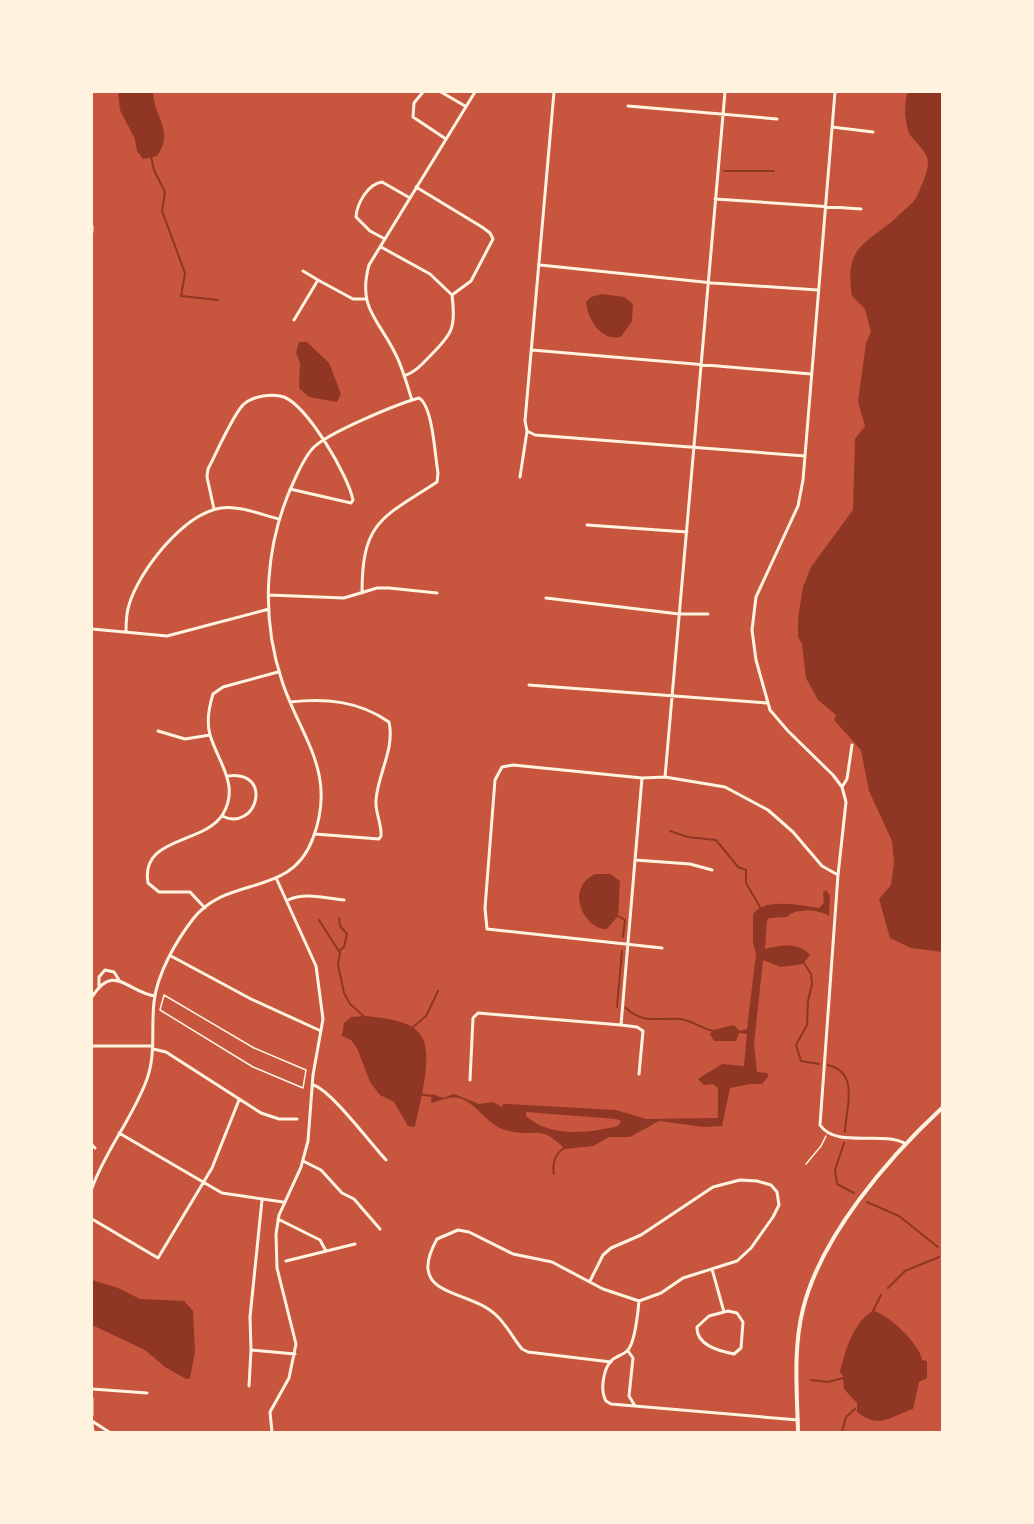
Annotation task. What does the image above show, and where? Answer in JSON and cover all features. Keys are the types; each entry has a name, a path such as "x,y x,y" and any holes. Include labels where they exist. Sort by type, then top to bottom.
{"street":[{"path":"423,92 414,103 412,117 446,139"},
{"path":"441,92 465,106"},
{"path":"412,400 396,356 367,309 365,279 369,265 475,92"},
{"path":"520,477 527,431 525,421 554,92"},
{"path":"665,777 724,92"},
{"path":"835,92 805,456 798,506 763,577 753,609 753,639 767,703 775,717 842,787 846,802 838,875 819,1112 820,1125 827,1133 841,1137 900,1140 906,1144"},
{"path":"628,105 777,119"},
{"path":"832,127 873,132"},
{"path":"385,239 370,231 356,217 367,192 374,184 382,182 410,198"},
{"path":"416,187 482,227 493,238 471,282 452,295"},
{"path":"715,199 861,209"},
{"path":"92,226 92,232"},
{"path":"380,247 430,274 452,295 454,321 450,334 424,363 404,376"},
{"path":"540,265 708,282 819,290"},
{"path":"303,271 353,299 365,298"},
{"path":"294,320 318,280"},
{"path":"532,350 811,374"},
{"path":"214,509 207,477 208,469 243,405 257,397 282,396 303,413 336,462 353,500 351,503 290,489"},
{"path":"92,1188 104,1157 142,1094 152,1061 155,996 171,956 194,918 218,897 277,880 296,865 306,853 315,834 320,796 317,765 307,735 290,702 279,672 271,637 268,595 271,552 279,519 290,489 308,455 323,441 338,432 419,398 424,401 428,412 438,473 436,482 405,500 375,526 364,554 362,592"},
{"path":"527,431 535,435 805,456"},
{"path":"126,633 129,606 155,558 175,536 214,509 224,507 279,519"},
{"path":"587,525 687,532"},
{"path":"268,595 344,598 362,592 389,588 437,593"},
{"path":"546,598 679,614 708,614"},
{"path":"92,629 167,636 269,609"},
{"path":"205,908 190,892 159,892 148,883 149,862 156,852 208,828 222,816 229,797 228,776 210,735 208,718 213,694 224,687 279,672"},
{"path":"529,685 767,703"},
{"path":"290,702 325,700 364,707 389,722 391,733 376,797 375,811 381,836 379,839 315,834"},
{"path":"158,731 185,739 210,735"},
{"path":"842,787 847,779 852,744"},
{"path":"662,948 490,930 485,925 495,780 502,767 513,765 642,778 665,777 725,787 745,796 782,821 822,866 838,875"},
{"path":"222,816 235,820 241,819 252,809 257,798 255,787 250,779 239,774 228,776"},
{"path":"621,1025 642,778"},
{"path":"635,860 690,864 712,870"},
{"path":"272,1432 270,1412 289,1378 295,1354 294,1328 277,1268 278,1219 303,1161 312,1120 313,1085 321,1031 322,1000 316,966 277,880"},
{"path":"288,900 296,896 344,900"},
{"path":"171,956 261,1004 321,1031"},
{"path":"99,986 99,977 105,970 114,972 119,980 144,994 155,996"},
{"path":"92,997 99,986 105,982 119,980"},
{"path":"470,1080 472,1028 476,1014 637,1027 643,1031 639,1074"},
{"path":"92,1046 153,1048 166,1052 261,1113 279,1119 297,1119"},
{"path":"313,1085 321,1087 326,1092 386,1160"},
{"path":"92,1219 158,1258 203,1183 225,1140 239,1100"},
{"path":"798,1432 799,1335 802,1311 816,1269 838,1230 906,1144 942,1108"},
{"path":"119,1133 222,1193 284,1202"},
{"path":"303,1161 321,1170 342,1193 354,1199 381,1230"},
{"path":"590,1281 603,1255 611,1248 641,1235 713,1186 740,1180 764,1182 777,1192 779,1205 751,1248 737,1261 683,1278 661,1293 639,1300 618,1295 590,1281 552,1262 513,1254 469,1232 458,1230 437,1239 431,1249 428,1271 432,1280 440,1288 496,1314 522,1349 528,1352 611,1362"},
{"path":"249,1386 250,1317 262,1200"},
{"path":"278,1219 320,1240 326,1251"},
{"path":"286,1261 355,1244"},
{"path":"712,1269 724,1312"},
{"path":"639,1300 635,1332 628,1351 611,1362 606,1370 604,1398 611,1404 798,1420"},
{"path":"724,1312 737,1313 743,1322 741,1348 734,1354 704,1344 697,1334 697,1327 703,1320 724,1312"},
{"path":"250,1350 295,1354"},
{"path":"628,1351 633,1358 629,1396 636,1407"},
{"path":"92,1389 147,1393"},
{"path":"92,1398 92,1415"},
{"path":"92,1421 93,1432"},
{"path":"92,1421 109,1432"}],"path":[{"path":"164,995 254,1048 306,1070 303,1088 253,1067 160,1010 164,995"},
{"path":"806,1164 821,1146 827,1133"}],"shaded area":[{"path":"118,92 153,92 164,131 162,147 157,156 143,159 137,151 135,139 120,110"},
{"path":"908,92 942,92 942,952 911,948 890,938 879,899 891,885 894,862 892,841 869,791 861,750 834,720 836,715 818,700 806,678 802,644 798,637 803,587 811,567 853,510 855,439 865,426 858,402 866,343 871,332 865,309 852,296 850,278 855,254 909,206 919,192 927,170 926,155 910,135 907,126 905,108"},
{"path":"602,294 624,297 633,304 632,321 621,337 607,336 597,328 590,316 586,302 591,297"},
{"path":"299,342 307,342 329,363 341,394 337,402 309,397 299,388 300,363 296,353"},
{"path":"595,874 610,874 620,881 618,916 607,929 592,924 581,908 579,899 580,890 585,881"},
{"path":"826,890 830,896 829,916 807,910 787,917 769,918 767,921 765,949 794,946 810,955 803,964 781,967 763,960 754,1044 757,1072 767,1073 768,1077 762,1084 730,1088 722,1126 704,1127 659,1121 630,1137 609,1137 593,1146 565,1149 542,1133 505,1130 487,1119 471,1104 459,1098 448,1098 431,1103 432,1094 443,1098 454,1094 479,1104 493,1102 502,1107 503,1104 508,1104 616,1110 646,1119 718,1118 718,1088 713,1084 704,1085 698,1079 722,1064 744,1066 747,1034 739,1033 736,1041 714,1041 710,1034 713,1030 734,1025 740,1031 747,1029 756,954 753,942 753,914 758,909 774,904 819,908 824,903 823,893","holes":["526,1112 621,1121 618,1126 570,1132 546,1128 526,1116"]},
{"path":"367,1016 396,1020 410,1026 416,1029 424,1042 425,1079 415,1127 408,1126 394,1102 380,1095 370,1082 357,1048 351,1040 342,1036 344,1023 351,1017"},
{"path":"92,1280 118,1288 140,1299 184,1301 193,1311 195,1352 190,1378 186,1379 165,1367 145,1350 92,1325"},
{"path":"873,1311 886,1317 902,1330 916,1346 922,1360 927,1361 927,1378 919,1382 913,1409 879,1421 857,1412 857,1403 844,1389 843,1376 840,1372 855,1330 860,1322"}],"waterway":[{"path":"151,156 154,170 165,192 162,211 185,273 181,296 218,300"},
{"path":"724,171 774,171"},
{"path":"670,831 688,837 716,840 738,867 746,870 746,883 760,907"},
{"path":"618,916 625,920 623,937"},
{"path":"339,918 340,926 347,934 344,947 339,951"},
{"path":"319,920 340,953 338,965 344,993 350,1004 367,1019"},
{"path":"617,1007 622,951"},
{"path":"804,963 811,974 812,984 808,1001 807,1025 796,1045 801,1061 819,1064"},
{"path":"412,1028 426,1016 438,991"},
{"path":"626,1008 639,1017 681,1019 713,1031"},
{"path":"828,1065 838,1069 845,1076 848,1084 845,1132"},
{"path":"418,1094 432,1096"},
{"path":"844,1143 835,1170 837,1184 854,1193"},
{"path":"554,1174 555,1159 564,1148"},
{"path":"867,1202 899,1216 938,1247"},
{"path":"888,1288 905,1271 939,1257"},
{"path":"873,1311 881,1295"},
{"path":"811,1380 828,1382 843,1378"},
{"path":"842,1432 846,1417 855,1409"}]}
